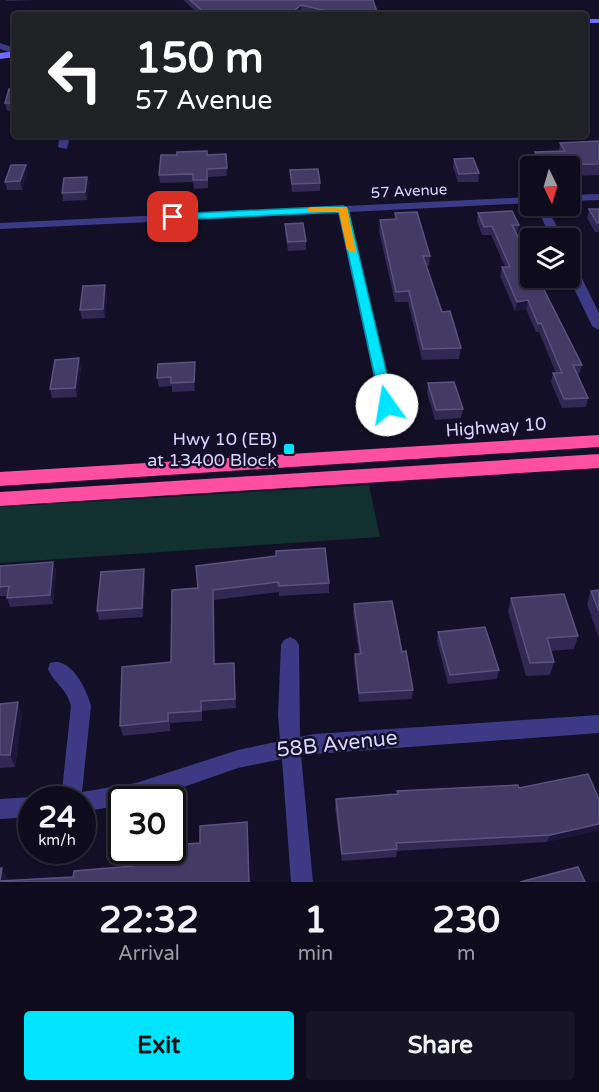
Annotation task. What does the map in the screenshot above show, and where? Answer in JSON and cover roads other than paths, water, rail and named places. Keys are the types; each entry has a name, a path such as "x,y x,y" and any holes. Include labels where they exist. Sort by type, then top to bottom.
{"highway":[{"name":"Highway 10","path":"0,479 599,441"},
{"path":"0,499 599,461"}],"street":[{"path":"63,147 64,138"},
{"path":"580,198 599,197"},
{"name":"57 Avenue","path":"0,226 520,201"},
{"path":"343,209 387,405"},
{"path":"580,287 599,326"},
{"path":"290,645 287,686 290,748 302,882"},
{"path":"57,669 78,692 81,706 72,786"},
{"name":"58B Avenue","path":"96,800 136,793 238,759 320,742 599,724"},
{"path":"0,809 18,808"}],"place":[{"name":"Hwy 10 (EB) at 13400 Block","path":"289,449"}]}
